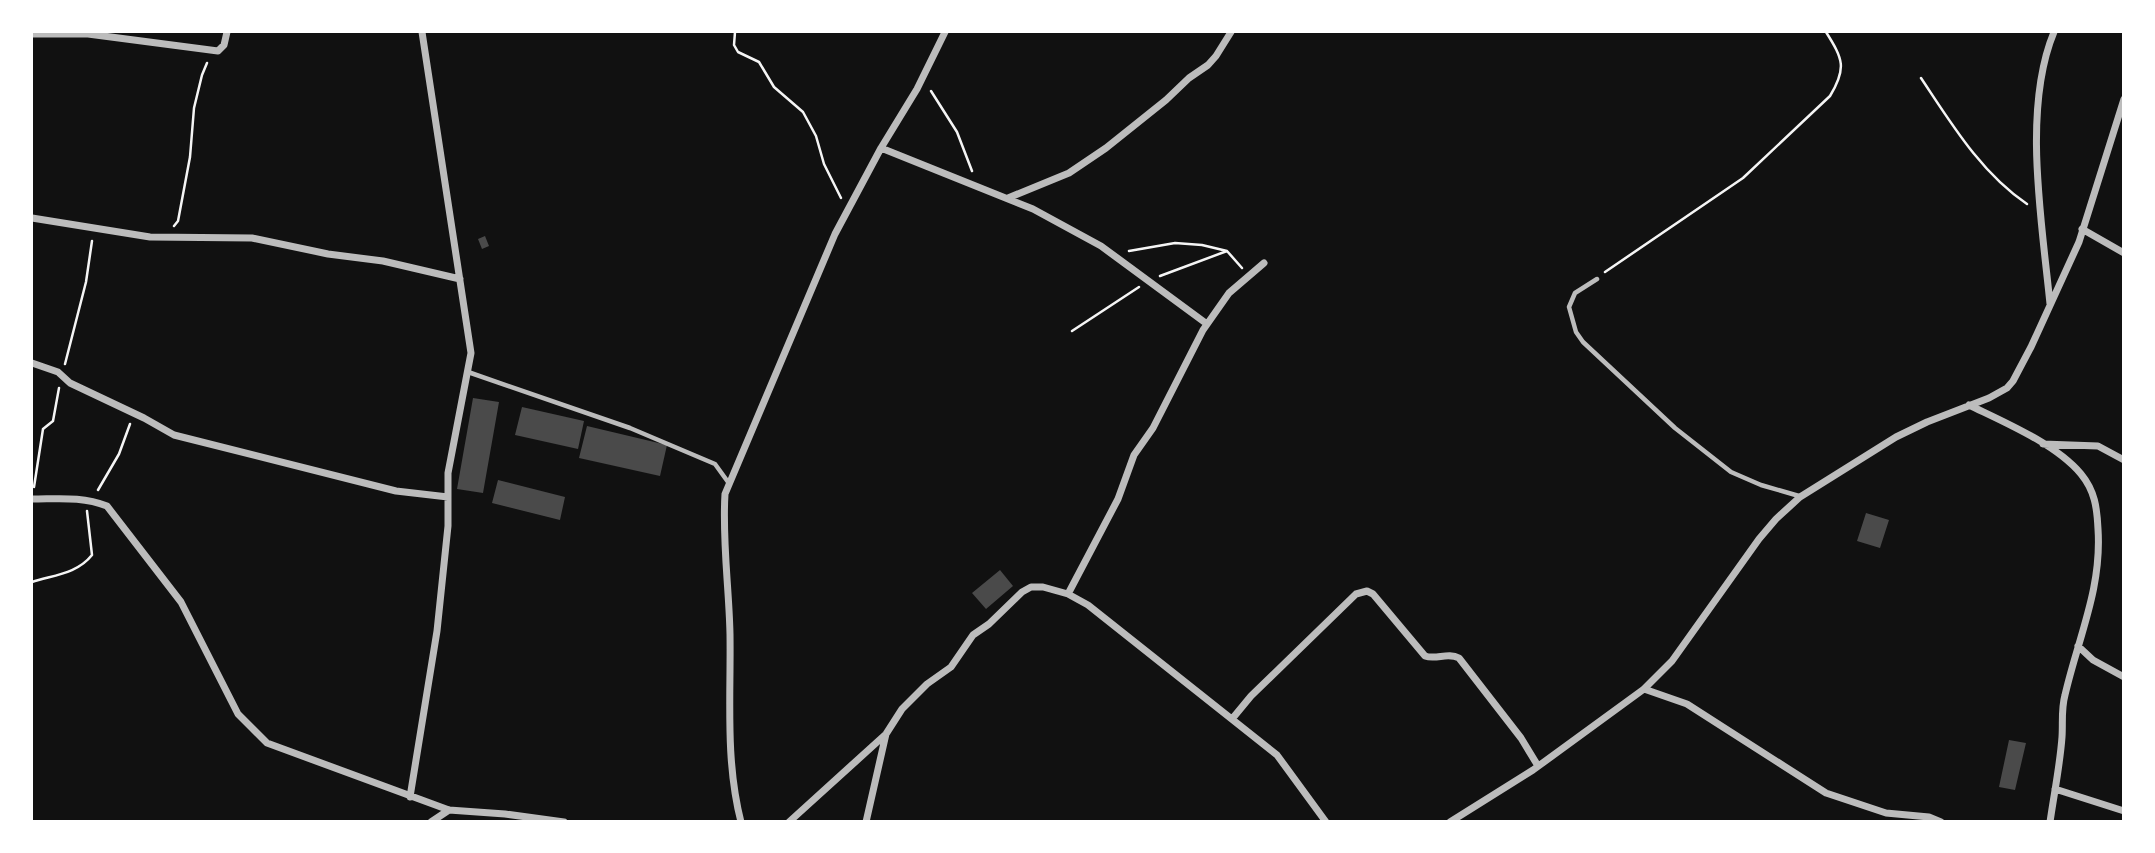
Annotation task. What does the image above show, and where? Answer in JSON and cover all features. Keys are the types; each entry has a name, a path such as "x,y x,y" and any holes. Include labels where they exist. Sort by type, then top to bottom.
{"street":[{"path":"32,34 88,34 213,50 222,49 227,32"},
{"path":"410,797 437,631 448,526 450,462 468,372 470,341 422,32"},
{"path":"741,821 735,798 730,752 728,571 723,522 728,482 848,210 881,148 900,120 945,32"},
{"path":"1007,198 1069,173 1106,148 1208,65 1231,32"},
{"path":"2050,305 2037,181 2040,82 2043,62 2054,32"},
{"path":"1450,821 1538,766 1644,689 1672,661 1759,538 1800,497 1896,437 2007,388 2013,381 2050,305 2078,242 2123,99"},
{"path":"881,148 1007,198 1079,233 1207,324"},
{"path":"32,218 166,238 252,238 328,254 383,261 460,279"},
{"path":"2082,229 2123,253"},
{"path":"1068,594 1121,492 1134,455 1153,428 1207,324 1229,293 1264,263"},
{"path":"32,363 50,368 71,383 174,435 396,491 448,497"},
{"path":"1969,405 2043,444 2080,473 2095,496 2098,572 2063,704 2062,735 2050,821"},
{"path":"2043,444 2079,443 2098,446 2123,460"},
{"path":"32,499 92,500 107,506 181,602 239,714 247,726 267,743 449,810 564,821"},
{"path":"789,821 886,734 902,709 927,684 951,667 972,635 989,624 1022,592 1031,587 1043,587 1068,594 1088,605 1277,755 1326,821"},
{"path":"1232,719 1251,696 1358,592 1367,591 1373,594 1425,656 1430,658 1455,655 1459,658 1521,737 1538,766"},
{"path":"2078,646 2093,660 2123,677"},
{"path":"1644,689 1687,704 1826,793 1886,813 1929,817 1941,821"},
{"path":"866,821 886,734"},
{"path":"2055,789 2123,811"},
{"path":"431,821 449,810"}],"lane":[{"path":"1597,279 1572,296 1569,307 1576,332 1583,342 1675,428 1731,472 1800,497"},
{"path":"468,372 580,409 656,438 715,464 728,482"}],"path":[{"path":"736,32 734,45 738,52 760,62 774,87 803,112 816,136 824,164 848,210"},
{"path":"1597,279 1625,256 1743,178 1830,96 1842,71 1835,46 1826,32"},
{"path":"166,238 178,221 190,156 194,108 202,75 213,50"},
{"path":"923,75 957,132 981,189"},
{"path":"1921,78 1969,148 1988,170 2008,190 2042,213"},
{"path":"32,499 43,429 52,421 86,282 94,227"},
{"path":"1112,254 1185,243 1227,251 1249,275"},
{"path":"1072,331 1148,280 1227,251"},
{"path":"32,582 68,572 85,564 92,555 86,518 92,500 119,454 133,414"}],"building":[{"path":"485,236 489,246 482,249 478,239"},
{"path":"473,398 499,402 483,493 457,489"},
{"path":"522,407 584,421 578,449 515,435"},
{"path":"587,426 667,445 660,476 579,458"},
{"path":"498,480 565,497 560,520 492,503"},
{"path":"1866,513 1889,520 1880,548 1857,541"},
{"path":"1000,570 1013,586 986,609 972,593"},
{"path":"2009,740 2026,743 2015,790 1999,787"}]}
